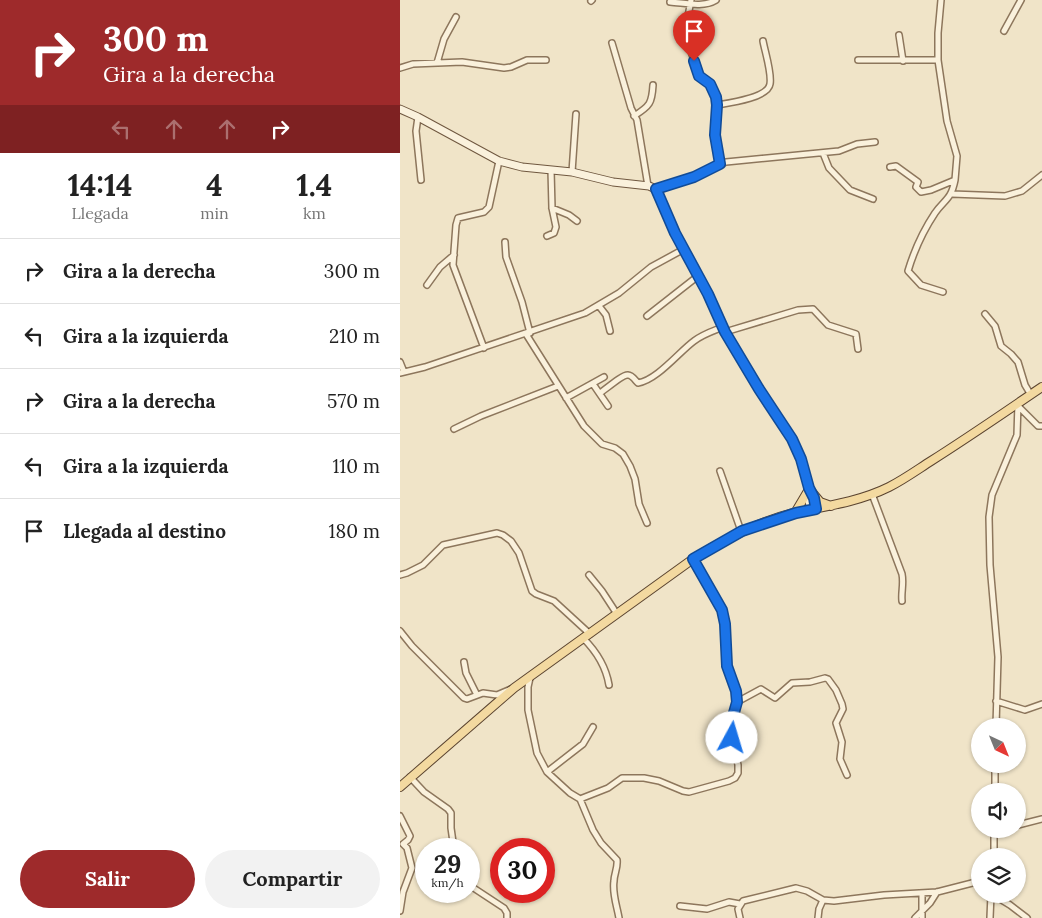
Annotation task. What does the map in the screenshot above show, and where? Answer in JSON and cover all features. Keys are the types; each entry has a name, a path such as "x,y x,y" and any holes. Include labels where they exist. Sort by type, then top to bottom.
{"main road":[{"path":"400,787 531,674 693,559 742,531 796,513 831,506 872,494 898,482 1019,405 1042,387"},
{"path":"796,513 809,490 820,502 831,506"}],"street":[{"path":"670,2 710,3 716,0"},
{"path":"941,0 938,60 947,121 958,156 952,194 931,219 916,246 908,271 921,285 943,292"},
{"path":"1004,31 1021,0"},
{"path":"690,2 685,33 699,76 710,84 716,97 715,135 720,164"},
{"path":"437,63 444,40 456,17"},
{"path":"898,35 903,61"},
{"path":"717,105 747,99 769,89 771,81 763,41"},
{"path":"612,43 634,116 637,120 652,188 724,329 792,439 801,459 809,490 809,502 814,510"},
{"path":"400,68 413,64 462,62 504,68 527,60 546,60"},
{"path":"858,60 938,60"},
{"path":"634,116 651,102 653,84"},
{"path":"400,109 499,161 522,167 572,172 613,182 652,188 694,177 720,164 734,161 839,151 857,144 875,142"},
{"path":"572,172 576,114"},
{"path":"418,117 416,131 421,180"},
{"path":"823,153 829,168 850,190 873,199"},
{"path":"484,348 453,265 456,225 458,218 484,212 489,207 499,161"},
{"path":"890,167 896,166 918,182 916,187 921,192 955,180"},
{"path":"547,236 552,235 555,231 551,170"},
{"path":"952,194 1005,196 1022,191 1042,175"},
{"path":"552,208 569,215 577,221"},
{"path":"505,242 506,257 522,302 528,334 584,426 602,444 615,448 622,454 630,466 646,523"},
{"path":"400,362 402,373 425,367 528,334 585,313 600,306 619,293 651,267 684,249"},
{"path":"427,285 454,255"},
{"path":"446,262 453,265"},
{"path":"646,316 698,276"},
{"path":"600,306 606,315 610,331"},
{"path":"600,393 622,376 628,375 638,382 643,382 666,367 697,339 724,329 789,312 813,309 828,325 856,334 858,349"},
{"path":"985,314 995,326 1001,346 1018,362 1025,384 1031,395"},
{"path":"566,398 604,377"},
{"path":"594,384 608,406"},
{"path":"454,429 558,386"},
{"path":"1019,405 1038,426 1042,426"},
{"path":"996,718 998,657 989,547 989,517 992,495 1017,436 1019,405"},
{"path":"720,471 742,531"},
{"path":"872,494 902,574 902,601"},
{"path":"400,575 422,565 443,545 488,534 497,533 503,535 512,541 519,553 532,591 554,601 586,636 598,656 609,685"},
{"path":"580,799 608,788 622,778 644,778 659,781 683,792 690,792 720,784 735,778 738,773 730,727 737,702 736,691 727,666 725,624 722,610 693,559"},
{"path":"589,576 602,591 617,614"},
{"path":"400,631 412,646 464,698 468,699 477,694 496,694 514,688"},
{"path":"464,662 466,673 477,694"},
{"path":"531,674 528,687 528,710 537,753 547,772 570,793 580,799 593,830 601,843 618,862 614,880 619,918"},
{"path":"737,702 761,689 776,698 792,682 810,682 825,678 836,690 842,704 843,709 836,723 842,742 840,758 847,775"},
{"path":"996,701 1025,710 1042,704"},
{"path":"547,772 583,744 593,727"},
{"path":"410,778 424,792 451,813 452,838"},
{"path":"400,816 410,836 403,844 407,848 412,868 403,892 400,911"},
{"path":"1026,823 1042,819"},
{"path":"740,918 738,909 744,901 796,888 807,891 824,900 846,901 884,895 938,892 971,884"},
{"path":"480,892 504,908 507,918"},
{"path":"915,918 938,892"},
{"path":"922,893 922,918"},
{"path":"818,918 818,909 824,900"},
{"path":"680,906 707,909 729,902 740,904"},
{"path":"990,918 991,903"},
{"path":"1007,903 1027,918"}],"route":[{"path":"694,61 699,76 710,84 716,97 715,135 720,164 677,184 656,189 675,233 708,294 725,332 792,439 801,459 816,509 796,513 742,531 693,559 722,610 725,624 727,666 736,691 737,702 730,727 732,738"}]}
